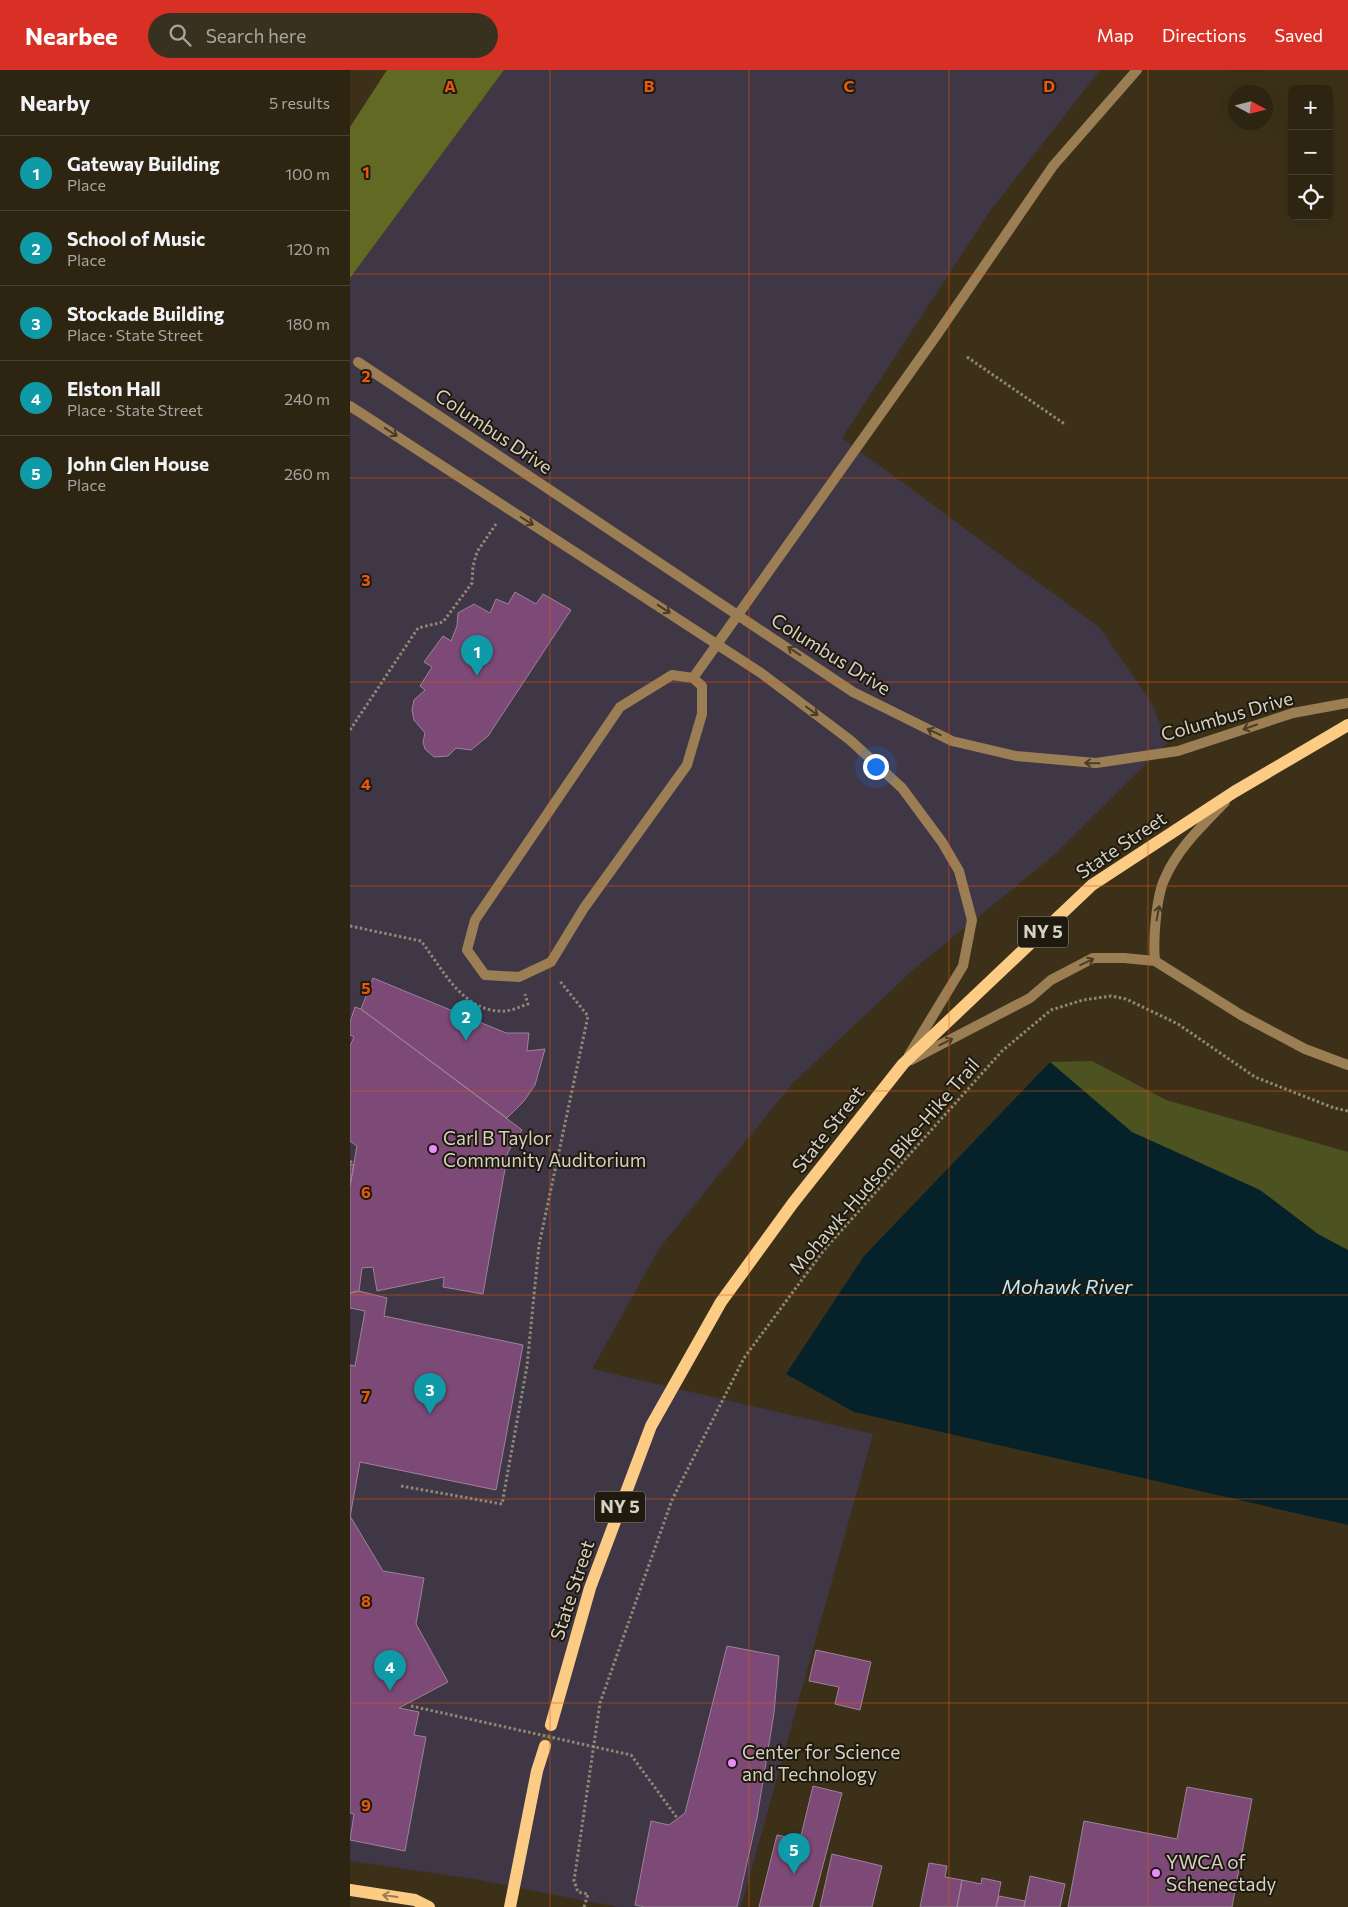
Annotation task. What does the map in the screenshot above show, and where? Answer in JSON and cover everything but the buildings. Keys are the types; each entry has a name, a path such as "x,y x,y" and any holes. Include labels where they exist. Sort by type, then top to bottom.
{"main road":[{"name":"State Street","path":"551,1725 590,1588 651,1426 720,1302 793,1203 903,1064 1092,885 1234,792 1348,725"},
{"path":"510,1907 537,1771 545,1746"},
{"path":"350,1890 415,1900 429,1907"}],"lane":[{"path":"693,678 1052,166 1137,70"},
{"name":"Columbus Drive","path":"358,362 853,692 952,741 1016,756 1096,764 1178,751 1293,713 1348,703"},
{"path":"350,406 718,644 850,740 902,788 942,842 959,871 972,920 963,966 903,1064"},
{"path":"672,675 693,678 702,686 702,714 687,764 584,908 551,962 541,966 519,977 485,975 467,950 475,920 620,707 672,675"},
{"path":"1155,961 1153,938 1164,878 1187,842 1234,792"},
{"path":"903,1064 1030,998 1051,980 1093,958 1124,958 1155,961 1240,1015 1296,1045 1348,1065"}],"path":[{"path":"967,357 1066,425"},
{"path":"350,730 418,628 442,622 472,583 473,566 477,552 501,517"},
{"path":"350,926 421,941 452,985 467,999 485,1008 506,1011 528,1004 519,977"},
{"path":"401,1486 502,1504 527,1366 539,1245 588,1016 562,983 541,966"},
{"name":"Mohawk-Hudson Bike-Hike Trail","path":"584,1907 588,1894 578,1892 574,1881 600,1703 672,1500 744,1358 824,1250 1002,1051 1051,1010 1083,1000 1112,996 1126,999 1178,1024 1255,1077 1334,1108 1348,1110"},
{"path":"350,1161 354,1165"},
{"path":"411,1706 630,1755 678,1819"}],"shaded area":[{"path":"504,70 1100,70 990,211 842,438 1100,628 1151,702 1168,742 1053,856 915,968 792,1084 659,1249 592,1369 873,1434 741,1907 617,1907 475,1879 350,1861 350,278"}],"green space":[{"path":"387,70 504,70 350,278 350,127"},
{"path":"1092,1061 1166,1100 1348,1152 1348,1427 1031,1082 1050,1062"}],"water":[{"name":"Mohawk River","path":"1050,1062 1132,1132 1260,1190 1318,1234 1348,1250 1348,1525 854,1412 786,1374 864,1256"}],"tunnel":[{"path":"545,1746 551,1725"}],"place":[{"name":"Gateway Building","path":"477,676"},
{"name":"School of Music","path":"466,1041"},
{"name":"Carl B Taylor Community Auditorium","path":"433,1149"},
{"name":"Stockade Building","path":"430,1414"},
{"name":"Elston Hall","path":"390,1691"},
{"name":"Center for Science and Technology","path":"732,1763"},
{"name":"YWCA of Schenectady","path":"1156,1873"},
{"name":"John Glen House","path":"794,1874"}]}
